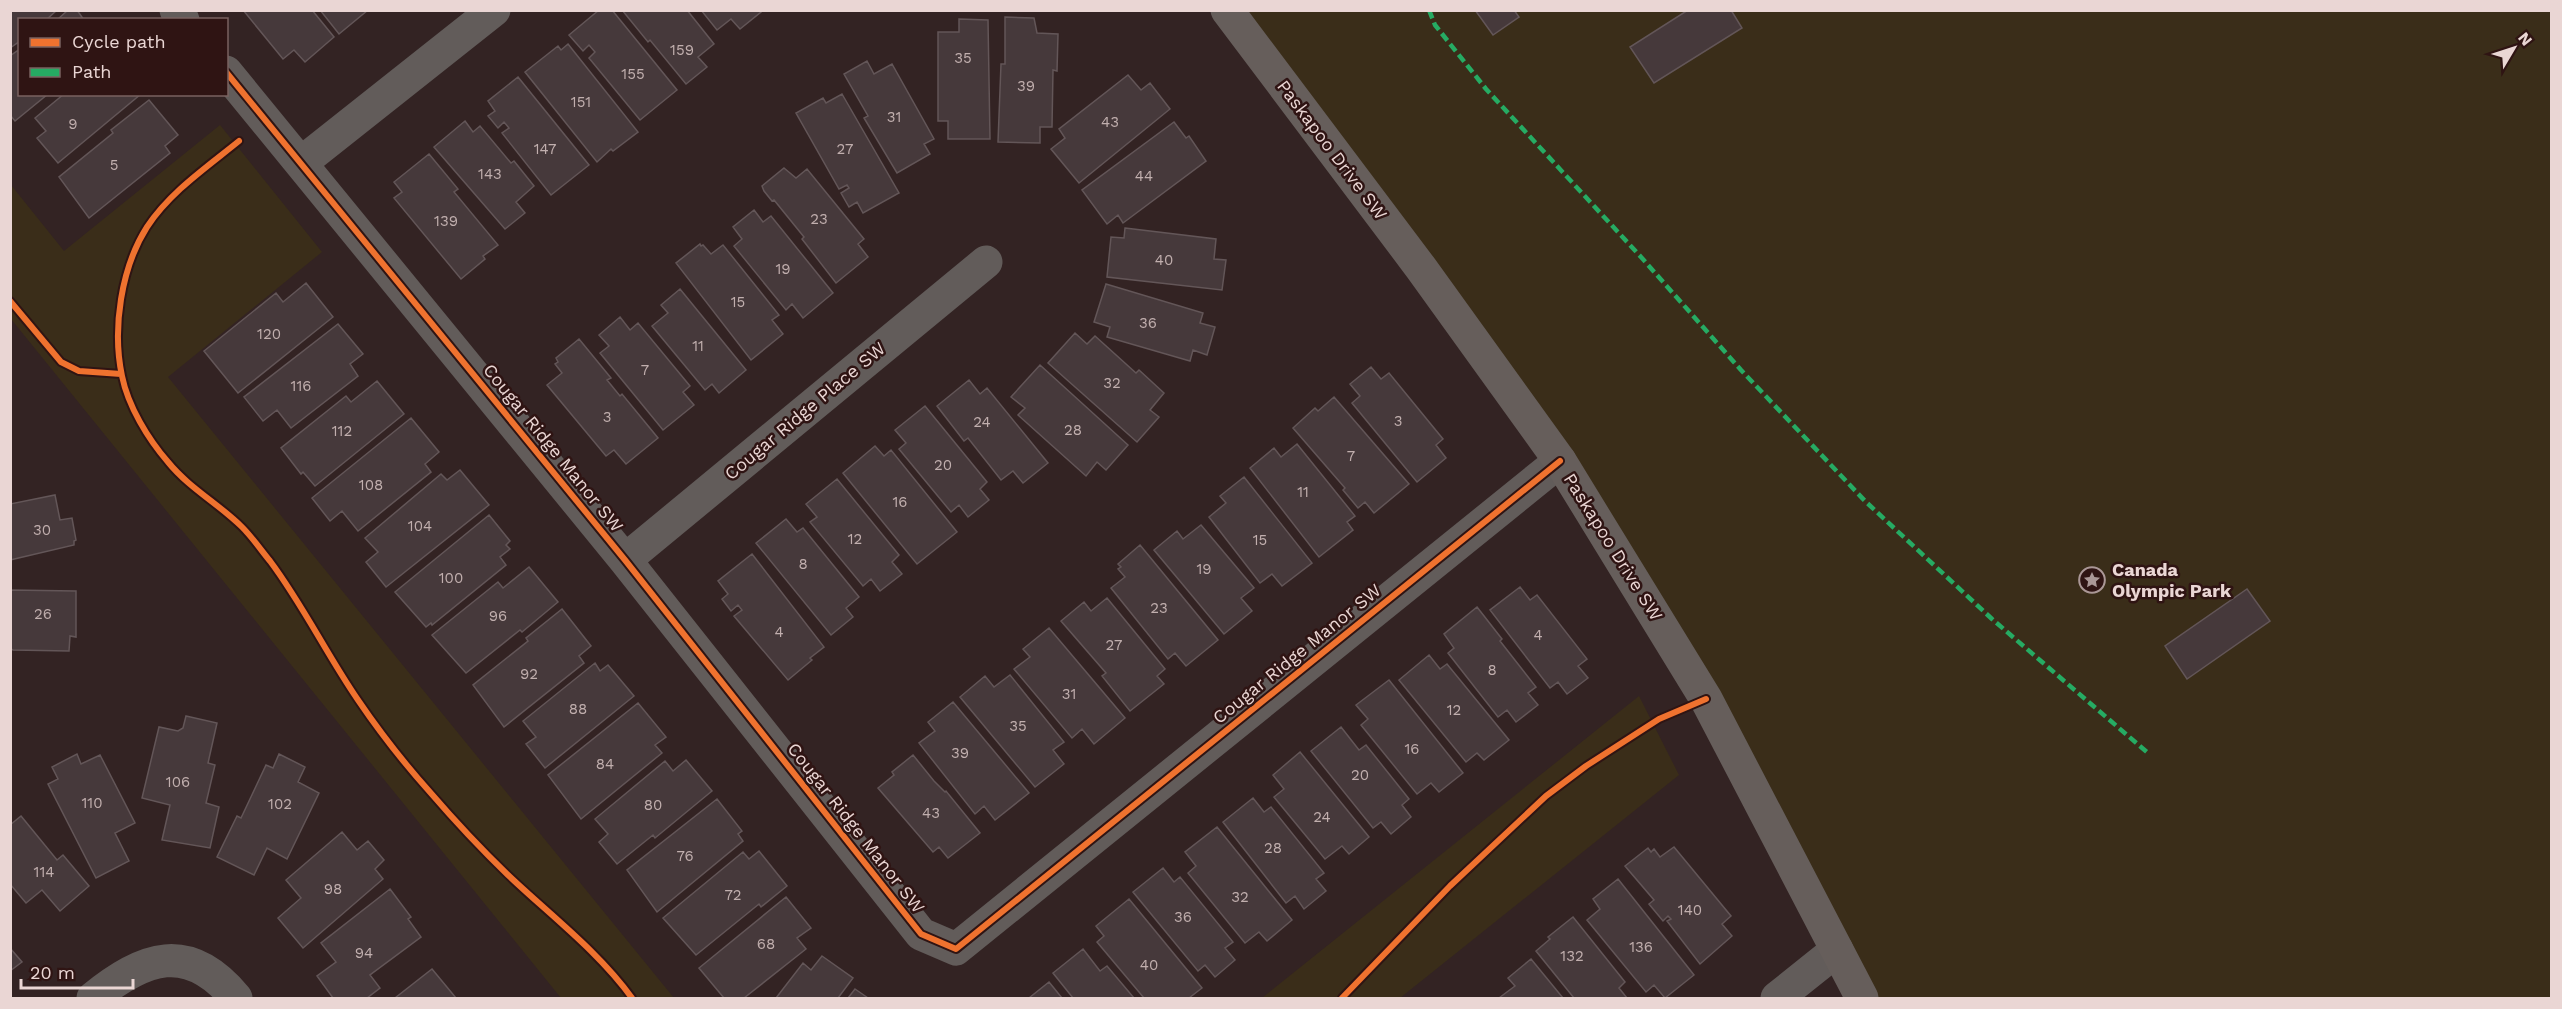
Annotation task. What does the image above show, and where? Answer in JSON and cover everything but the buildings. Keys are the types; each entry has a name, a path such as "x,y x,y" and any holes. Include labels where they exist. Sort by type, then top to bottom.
{"street":[{"path":"301,163 494,10"},
{"name":"Paskapoo Drive SW","path":"1227,10 1414,259 1560,461 1706,699 1862,999"},
{"name":"Cougar Ridge Manor SW","path":"228,74 625,560 921,934 956,949 1560,461"},
{"name":"Cougar Ridge Place SW","path":"625,560 986,262"},
{"path":"1777,999 1837,950"},
{"path":"93,999 118,978 147,963 176,960 206,970 236,999"}],"shaded area":[{"name":"Canada Olympic Park","path":"1227,11 2551,11 2551,998 1862,998 1706,699"},
{"path":"220,125 322,252 168,377 674,998 561,998 11,319 11,185 64,251"},
{"path":"1639,696 1679,775 1400,998 1262,998"}],"marked path":[{"path":"1429,10 1435,25 1486,89 1641,257 1741,370 1865,501 1992,619 2148,753"}],"cycle path":[{"path":"228,74 625,560 921,934 956,949 1560,461"},
{"path":"239,141 167,202 156,214 138,243 121,299 118,339 122,376 134,410 153,443 176,471 242,527 270,561 358,700 410,769 477,844 589,949 632,998"},
{"path":"10,301 61,362 79,371 121,374"},
{"path":"1342,998 1450,886 1546,796 1586,766 1659,719 1706,699"}],"place":[{"name":"Canada Olympic Park","path":"2092,580"}]}
